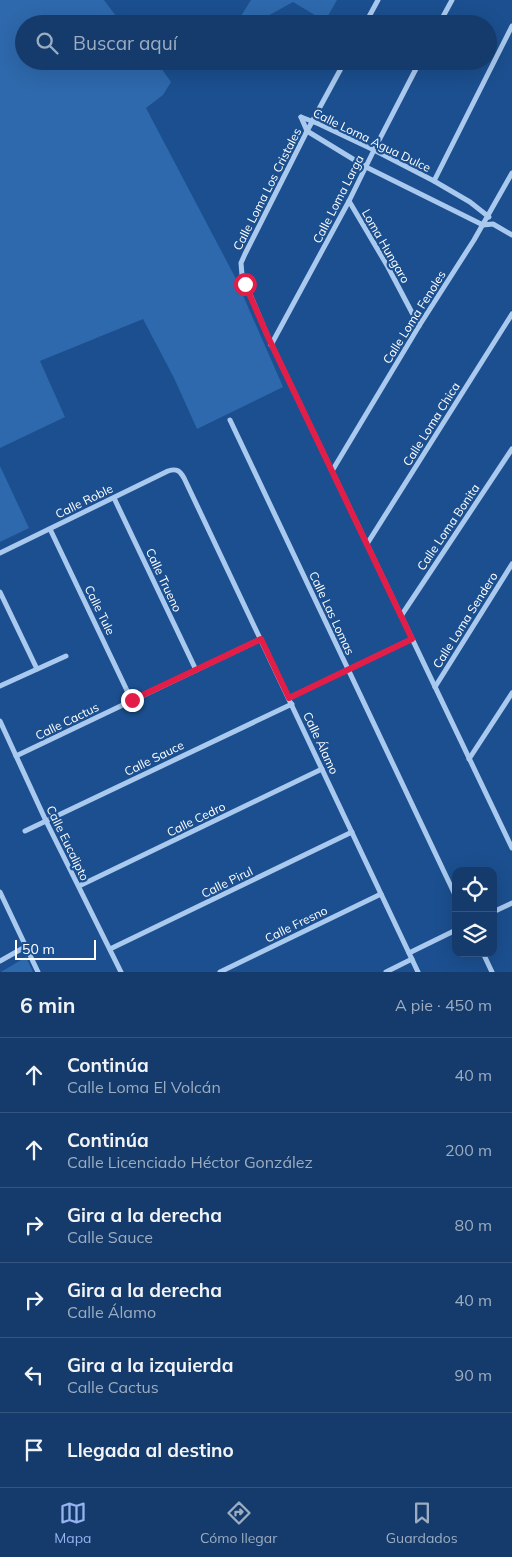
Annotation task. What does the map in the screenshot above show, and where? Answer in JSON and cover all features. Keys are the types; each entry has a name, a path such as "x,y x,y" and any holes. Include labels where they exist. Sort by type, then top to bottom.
{"street":[{"path":"370,15 378,0"},
{"path":"444,15 452,0"},
{"path":"497,56 512,26"},
{"name":"Calle Loma Los Cristales","path":"272,345 242,275 241,263 307,131 340,70"},
{"name":"Calle Loma Larga","path":"272,345 349,202 415,70"},
{"path":"434,181 490,70"},
{"name":"Calle Loma Agua Dulce","path":"483,225 366,167 307,131 301,117 374,150 434,181 470,202 488,216 492,224"},
{"name":"Calle Loma Fenoles","path":"332,471 419,326 483,225 512,173"},
{"name":"Loma Hungaro","path":"349,202 388,267 419,326"},
{"path":"483,225 492,224 512,235"},
{"name":"Calle Loma Chica","path":"366,544 512,314"},
{"path":"272,345 512,848"},
{"name":"Calle Las Lomas","path":"230,420 452,889"},
{"name":"Calle Loma Bonita","path":"401,616 512,449"},
{"name":"Calle Roble","path":"0,553 168,471 178,470"},
{"name":"Calle Álamo","path":"178,470 184,478 261,639 418,972"},
{"name":"Calle Trueno","path":"114,498 196,670"},
{"name":"Calle Tule","path":"50,529 132,700"},
{"name":"Calle Loma Sendero","path":"435,687 512,564"},
{"path":"0,592 37,669"},
{"name":"Calle Cactus","path":"16,756 261,639"},
{"path":"289,698 412,639"},
{"path":"0,686 66,656"},
{"path":"469,759 512,693"},
{"name":"Calle Sauce","path":"25,831 292,704"},
{"name":"Calle Eucalipto","path":"0,721 46,821 121,972"},
{"name":"Calle Cedro","path":"79,886 322,769"},
{"name":"Calle Pirul","path":"110,949 352,832"},
{"path":"0,892 38,972"},
{"name":"Calle Fresno","path":"220,972 381,894"},
{"path":"497,910 512,903"},
{"path":"409,953 452,932"},
{"path":"0,961 25,947"},
{"path":"485,957 492,972"},
{"path":"386,972 412,960"}],"shaded area":[{"path":"0,0 104,0 115,15 15,15 15,70 162,70 171,82 163,95 146,108 235,277 283,387 197,429 174,378 143,319 40,361 65,417 0,448"},
{"path":"251,0 337,0 328,15 315,15 293,2 269,15 242,15"},
{"path":"0,466 29,528 0,542"},
{"path":"26,957 33,972 1,972"}],"route":[{"path":"132,700 261,639 289,698 412,639 268,337 245,284"}]}
